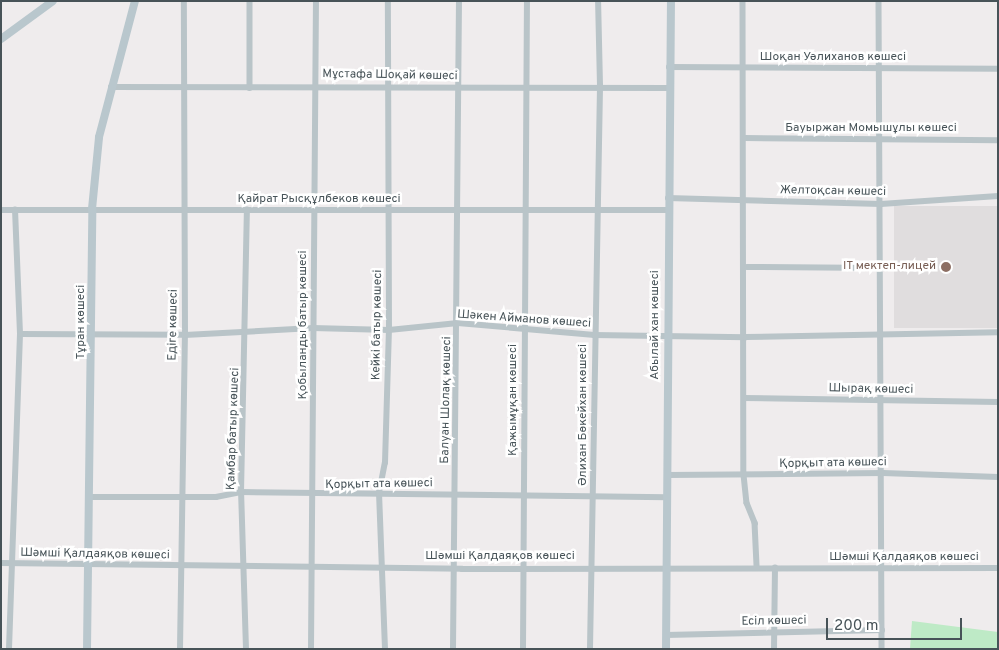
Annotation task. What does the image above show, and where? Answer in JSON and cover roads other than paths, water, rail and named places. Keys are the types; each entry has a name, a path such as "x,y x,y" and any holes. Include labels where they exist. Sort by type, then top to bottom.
{"street":[{"path":"1,39 53,1"},
{"name":"Тұран көшесі","path":"87,649 93,336 92,209 99,137 135,1"},
{"name":"Едіге көшесі","path":"180,649 185,335 184,1"},
{"path":"250,1 250,88"},
{"name":"Қобыланды батыр көшесі","path":"311,649 316,1"},
{"name":"Кейкі батыр көшесі","path":"384,649 384,566 379,493 385,463 389,330 388,1"},
{"name":"Балуан Шолақ көшесі","path":"453,649 458,323 459,1"},
{"name":"Қажымұқан көшесі","path":"523,649 524,210 527,1"},
{"name":"Әлихан Бөкейхан көшесі","path":"590,649 590,567 595,495 594,335 600,86 598,1"},
{"name":"Абылай хан көшесі","path":"666,649 671,1"},
{"path":"743,1 747,268 744,475 747,503 755,522 756,566"},
{"path":"879,1 878,68 883,336 882,649"},
{"name":"Шоқан Уәлиханов көшесі","path":"669,67 998,69"},
{"name":"Мұстафа Шоқай көшесі","path":"111,87 250,88 315,85 389,89 527,86 670,88"},
{"name":"Бауыржан Момышұлы көшесі","path":"745,138 998,140"},
{"name":"Желтоқсан көшесі","path":"668,198 881,204 998,196"},
{"name":"Қайрат Рысқұлбеков көшесі","path":"1,210 184,208 247,210 315,208 388,210 668,210"},
{"path":"9,649 20,334 20,250 15,210"},
{"name":"Қамбар батыр көшесі","path":"246,649 242,492 247,333 247,210"},
{"path":"747,268 882,268"},
{"name":"Шәкен Айманов көшесі","path":"20,334 93,336 185,335 313,328 389,330 458,323 594,335 668,334 746,338 998,332"},
{"name":"Шырақ көшесі","path":"744,398 998,402"},
{"name":"Қорқыт ата көшесі","path":"668,475 883,473 998,477"},
{"name":"Қорқыт ата көшесі","path":"91,497 181,497 242,492 313,495 379,493 667,497"},
{"name":"Шәмші Қалдаяқов көшесі","path":"1,563 180,566 312,564 524,568 756,566 775,568 882,569 998,568"},
{"path":"774,649 775,568"},
{"name":"Есіл көшесі","path":"666,635 882,630"}],"place":[{"name":"IT мектеп-лицей","path":"946,267"}]}
